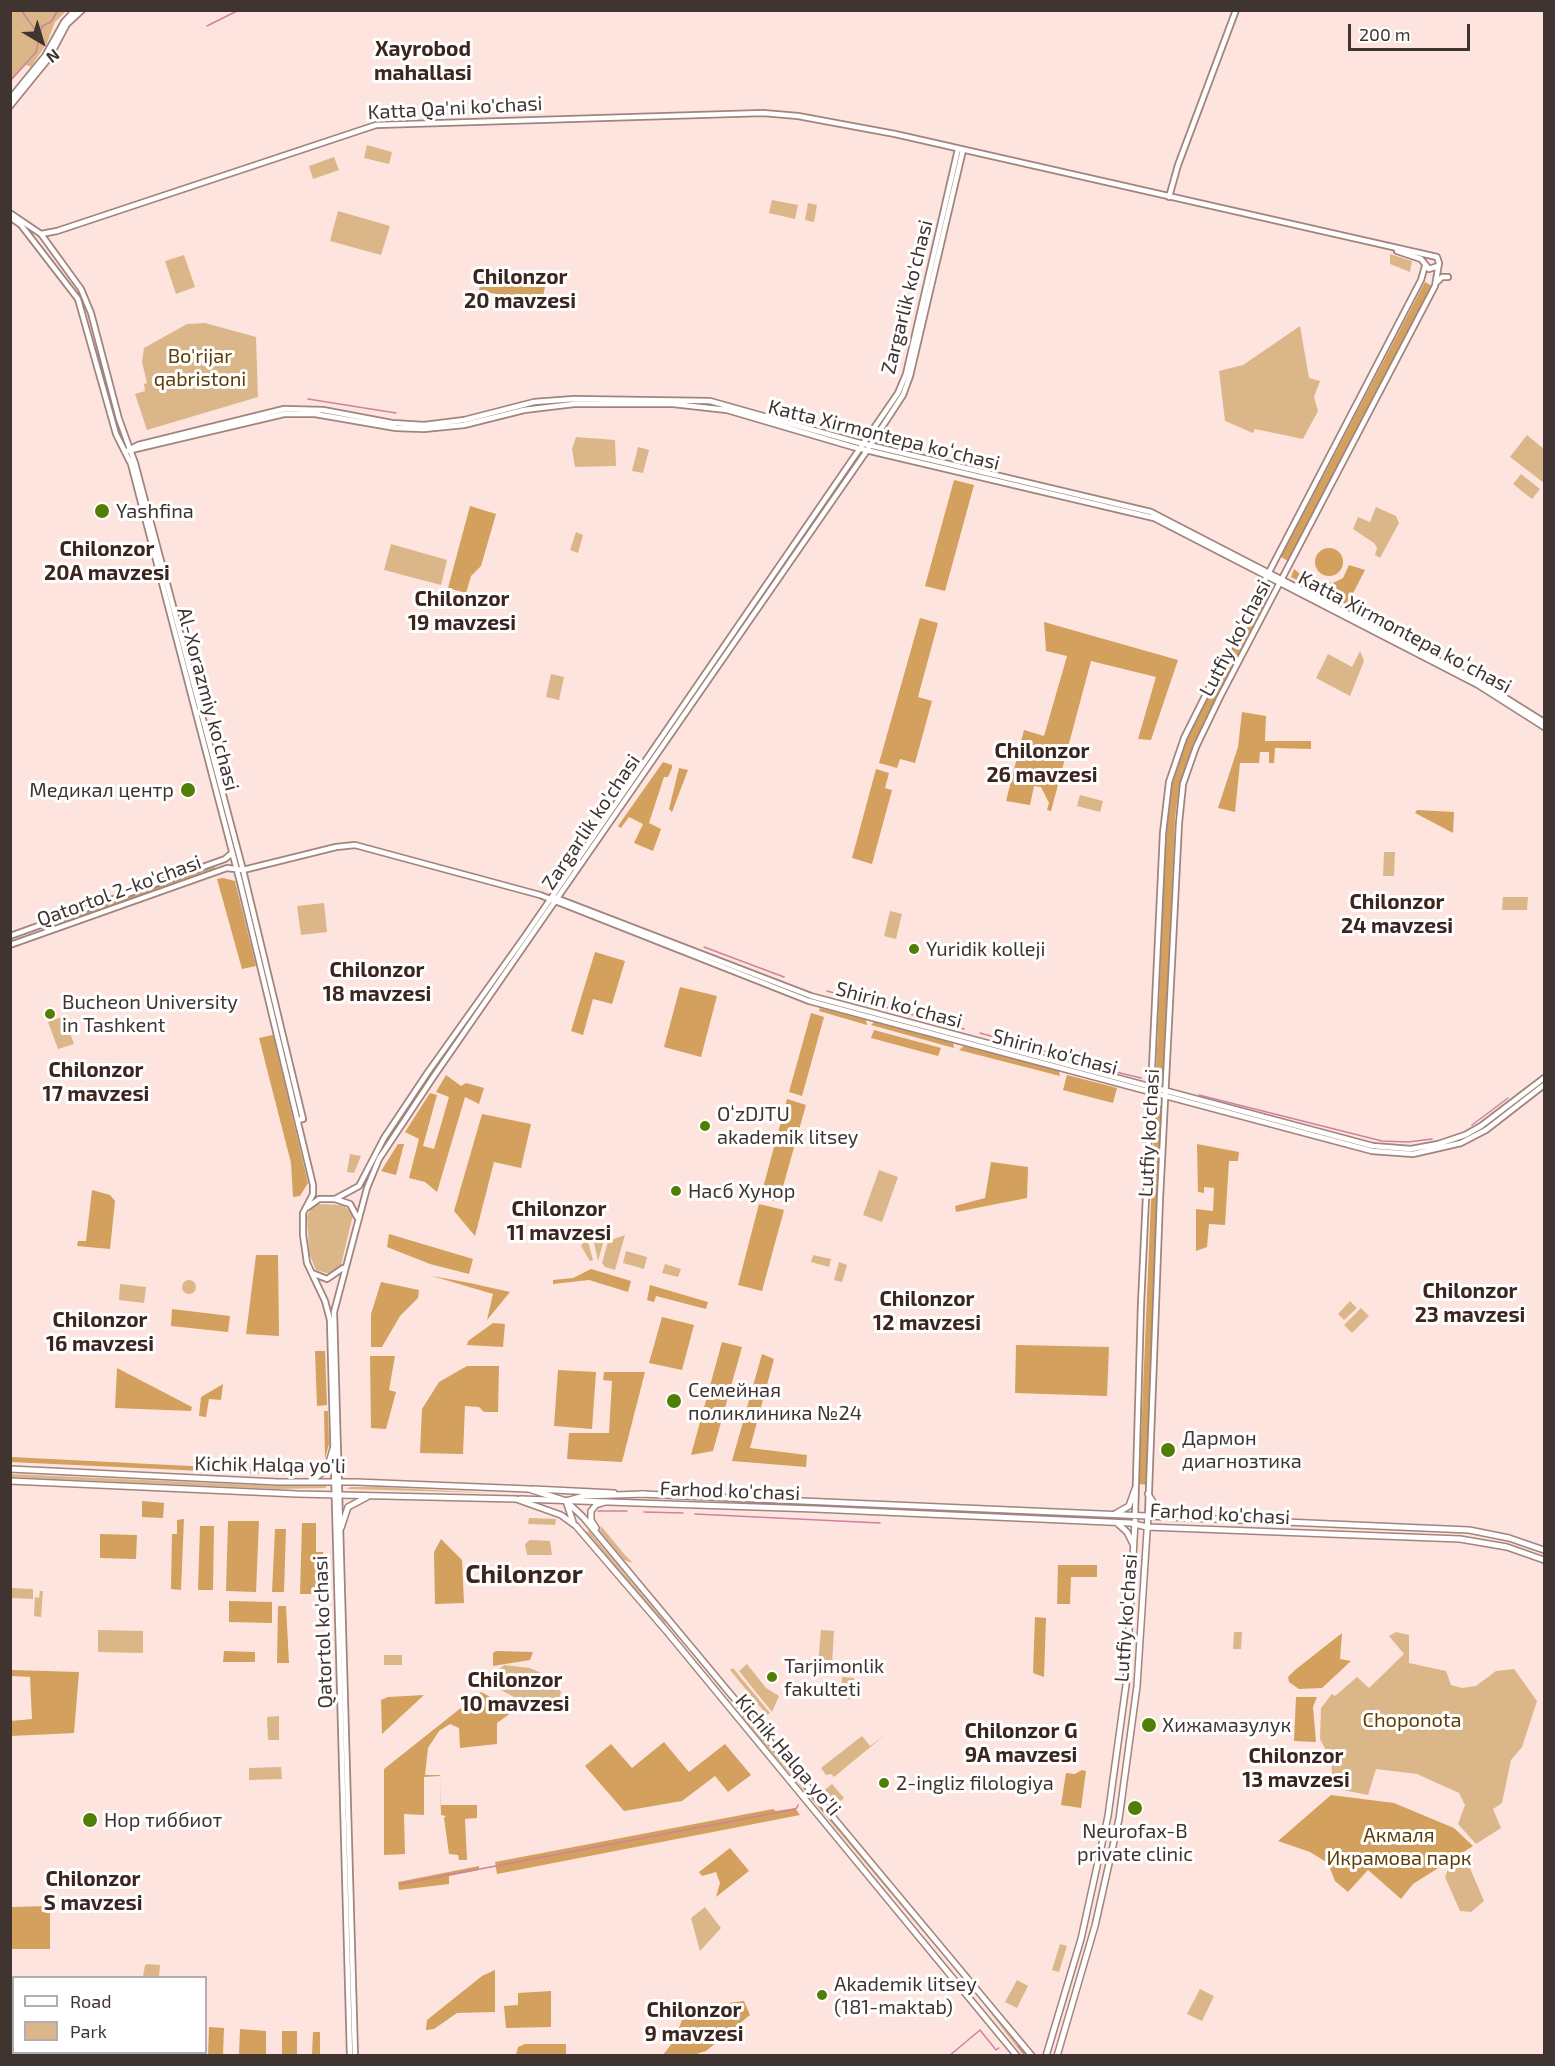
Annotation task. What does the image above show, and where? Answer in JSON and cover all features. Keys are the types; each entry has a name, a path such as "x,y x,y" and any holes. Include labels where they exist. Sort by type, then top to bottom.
{"main road":[{"path":"10,99 45,56 64,22 75,10"},
{"path":"10,106 49,58 67,24 82,10"},
{"path":"1169,197 1178,165 1236,10"},
{"name":"Katta Qa'ni ko'chasi","path":"57,231 376,124 726,112 798,116 960,149 1387,247"},
{"name":"Zargarlik ko'chasi","path":"358,1220 371,1177 386,1148 866,447 898,393 906,374 960,149"},
{"name":"Al-Xorazmiy ko'chasi","path":"10,215 41,237 86,297 119,419 130,450 240,860 240,871"},
{"name":"Al-Xorazmiy ko'chasi","path":"10,215 21,225 78,299 116,434 130,450 232,853 240,871 300,1120 314,1189 303,1212"},
{"path":"57,231 41,237 32,241 32,234 41,237 52,234 57,231"},
{"path":"48,247 52,234"},
{"path":"1387,247 1436,256 1439,264 1433,270 1387,247"},
{"name":"Lutfiy ko'chasi","path":"1046,2055 1081,1939 1108,1816 1126,1685 1136,1523 1163,833 1169,782 1188,731 1416,288 1428,255"},
{"name":"Lutfiy ko'chasi","path":"1057,2055 1090,1942 1119,1819 1137,1686 1148,1516 1179,823 1183,784 1199,740 1437,282 1439,264"},
{"path":"1437,282 1441,278 1448,278"},
{"name":"Katta Xirmontepa koʻchasi","path":"130,450 284,409 323,410 397,423 423,425 464,420 534,402 629,399 698,400 728,404 866,447"},
{"name":"Katta Xirmontepa koʻchasi","path":"130,450 281,414 315,414 396,428 435,429 465,425 524,410 574,404 709,407 744,414 866,447 1142,509 1478,685 1545,727"},
{"name":"Katta Xirmontepa koʻchasi","path":"1282,582 1480,682 1545,722"},
{"name":"Qatortol 2-ko'chasi","path":"10,945 224,869 240,871 336,847 355,845 554,900"},
{"name":"Qatortol 2-ko'chasi","path":"10,936 223,860 232,853"},
{"path":"223,860 224,869"},
{"name":"Qatortol 2-ko'chasi","path":"223,860 240,871"},
{"path":"112,900 115,908"},
{"name":"Zargarlik ko'chasi","path":"335,1199 359,1186 391,1127 554,900"},
{"name":"Shirin ko'chasi","path":"554,900 810,999 1372,1152 1408,1155 1437,1150 1472,1138 1545,1085"},
{"path":"98,905 101,913"},
{"name":"Shirin ko'chasi","path":"1166,1095 1342,1139 1404,1149 1438,1144 1473,1131 1545,1078"},
{"path":"303,1212 317,1200 335,1199 350,1204 358,1220"},
{"name":"Qatortol ko'chasi","path":"303,1212 304,1248 310,1271 329,1312 332,1347 355,2055"},
{"name":"Qatortol ko'chasi","path":"337,1482 333,1449 332,1347 335,1303 358,1220"},
{"path":"310,1271 320,1278 330,1278 338,1274 345,1264"},
{"path":"309,1482 326,1470 333,1449"},
{"name":"Kichik Halqa yo'li","path":"10,1468 567,1491"},
{"name":"Kichik Halqa yo'li","path":"10,1481 337,1495 566,1501"},
{"path":"438,1496 489,1496 493,1492 490,1488"},
{"name":"Kichik Halqa yo'li","path":"529,1489 566,1501 583,1517 1032,2055"},
{"path":"1113,1515 1129,1506 1136,1489"},
{"name":"Farhod ko'chasi","path":"567,1491 1398,1526 1482,1532 1545,1550"},
{"path":"576,1526 570,1517 566,1501 584,1496 645,1494"},
{"path":"1148,1494 1160,1511 1185,1518"},
{"name":"Qatortol ko'chasi","path":"337,1495 341,1528 350,2055"},
{"path":"341,1528 350,1505 374,1495"},
{"path":"674,1503 675,1496"},
{"name":"Kichik Halqa yo'li","path":"516,1499 555,1512 576,1526 1017,2055"},
{"name":"Farhod ko'chasi","path":"566,1501 674,1503 1136,1523 1147,1527 1413,1536 1477,1541 1514,1549 1545,1560"},
{"path":"605,1503 594,1506 591,1518 617,1560"},
{"path":"892,1505 892,1514"},
{"path":"1113,1522 1124,1528 1134,1546"},
{"path":"1397,1536 1398,1526"},
{"path":"1413,1527 1413,1536"},
{"path":"584,1535 585,1529 590,1529 617,1560"},
{"path":"1126,1685 1137,1686"},
{"path":"734,1713 740,1713 742,1707"},
{"path":"1081,1939 1090,1942"},
{"path":"970,1999 978,1998 978,1992"}],"green space":[{"path":"10,11 66,11 55,22 47,43 31,67 26,65 11,81"},
{"path":"367,145 392,152 389,164 364,158"},
{"path":"334,157 339,170 313,179 309,166"},
{"path":"772,200 798,205 795,219 769,213"},
{"path":"808,203 817,205 814,222 805,220"},
{"path":"338,211 390,226 381,255 330,241"},
{"path":"1390,254 1412,261 1410,272 1390,264"},
{"path":"184,255 195,287 176,294 165,261"},
{"path":"483,273 545,287 541,305 479,290"},
{"path":"1425,282 1432,286 1288,561 1281,557"},
{"name":"Bo'rijar qabristoni","path":"205,323 256,337 258,397 147,430 135,394 145,391 144,384 147,383 142,362 144,348 187,324"},
{"path":"1300,326 1309,378 1320,381 1314,397 1318,411 1303,439 1255,429 1253,433 1225,421 1219,371 1243,365"},
{"path":"1527,435 1544,449 1544,483 1510,457"},
{"path":"576,437 615,440 616,466 575,467 572,449"},
{"path":"638,447 649,450 643,473 632,471"},
{"path":"1521,474 1540,489 1532,499 1513,484"},
{"path":"954,480 974,485 945,591 925,586"},
{"path":"470,506 496,514 481,566 471,576 466,593 448,588"},
{"path":"1376,507 1396,516 1399,523 1380,558 1375,555 1377,548 1374,543 1353,529 1358,517 1370,522"},
{"path":"576,532 583,535 578,553 570,550"},
{"path":"391,544 447,560 441,585 384,570"},
{"path":"1329,548 1339,552 1343,562 1339,572 1329,576 1319,572 1315,562 1319,552"},
{"path":"1349,565 1365,570 1347,605 1291,577 1294,569 1305,578 1333,583 1343,578"},
{"path":"1264,589 1272,593 1193,745 1179,788 1175,818 1164,1073 1156,1073 1166,837 1172,785 1186,741"},
{"path":"920,618 938,623 918,697 932,701 915,763 900,759 897,768 879,763"},
{"path":"1044,622 1178,660 1151,740 1138,739 1156,677 1091,661 1051,811 1047,810 1049,803 1041,787 1034,786 1030,805 1006,801 1024,730 1044,736 1067,656 1046,651"},
{"path":"1360,651 1364,661 1350,696 1316,678 1328,654 1352,667"},
{"path":"551,674 564,677 559,700 546,697"},
{"path":"1242,712 1266,716 1265,741 1311,741 1311,749 1275,748 1274,763 1269,763 1269,752 1260,752 1259,763 1240,763 1235,812 1218,808 1238,747"},
{"path":"663,762 672,765 672,768 668,777 664,777 649,823 661,829 653,851 634,843 643,824 629,817 621,828 618,826"},
{"path":"679,768 688,770 672,812 669,809"},
{"path":"876,769 889,773 885,788 892,790 872,864 852,858"},
{"path":"1080,795 1103,801 1100,812 1077,806"},
{"path":"1417,810 1454,812 1453,833 1415,813"},
{"path":"1384,852 1395,852 1394,876 1383,876"},
{"path":"214,866 215,868 48,929 47,927"},
{"path":"217,879 235,881 256,966 242,969"},
{"path":"1503,897 1528,897 1527,910 1502,910"},
{"path":"324,903 327,932 301,935 297,906"},
{"path":"890,911 902,914 896,939 884,936"},
{"path":"595,952 625,961 612,1004 593,999 583,1035 571,1031"},
{"path":"680,987 717,996 701,1057 664,1047"},
{"path":"820,1008 866,1020 867,1025 819,1011"},
{"path":"811,1013 824,1017 802,1096 789,1092"},
{"path":"64,1016 74,1044 58,1049 48,1022"},
{"path":"874,1022 953,1043 954,1048 871,1025"},
{"path":"874,1030 941,1048 938,1056 871,1038"},
{"path":"273,1035 308,1183 300,1196 293,1197 291,1163 259,1038"},
{"path":"964,1046 1059,1071 1060,1076 959,1050"},
{"path":"446,1075 461,1086 466,1083 484,1088 479,1104 465,1097 437,1192 425,1182 409,1178 419,1139 405,1132 430,1093 437,1095 423,1146 434,1149 449,1097 436,1092"},
{"path":"1067,1075 1117,1088 1113,1103 1063,1090"},
{"path":"787,1099 806,1105 782,1190 778,1190 774,1201 760,1199"},
{"path":"1155,1105 1163,1106 1147,1485 1139,1484"},
{"path":"482,1114 531,1124 521,1168 494,1162 475,1236 454,1211"},
{"path":"398,1144 404,1144 396,1175 381,1171"},
{"path":"1197,1144 1239,1152 1238,1161 1229,1161 1225,1225 1209,1224 1207,1247 1196,1251 1196,1209 1213,1211 1214,1188 1204,1187 1204,1193 1198,1192"},
{"path":"350,1154 361,1156 354,1173 347,1172"},
{"path":"991,1162 1028,1167 1027,1198 956,1212 955,1206 985,1198"},
{"path":"879,1170 898,1177 882,1222 863,1215"},
{"path":"92,1190 110,1195 115,1201 110,1249 77,1246 78,1241 86,1241"},
{"path":"319,1204 344,1205 353,1215 341,1265 330,1274 316,1270 309,1253 307,1216 311,1208"},
{"path":"759,1204 784,1210 762,1291 738,1285"},
{"path":"389,1234 473,1259 469,1274 430,1264 387,1247"},
{"path":"595,1234 604,1240 598,1261 593,1238"},
{"path":"625,1235 615,1270 605,1267 602,1263 608,1241"},
{"path":"587,1238 593,1260 590,1261 581,1246"},
{"path":"626,1251 647,1257 644,1269 623,1263"},
{"path":"256,1255 278,1255 279,1336 246,1334"},
{"path":"813,1255 831,1259 829,1267 811,1262"},
{"path":"839,1262 847,1265 842,1282 834,1280"},
{"path":"665,1264 681,1269 678,1277 662,1273"},
{"path":"591,1269 631,1281 628,1292 589,1280 553,1284 553,1280 573,1278"},
{"path":"432,1276 510,1292 487,1320 493,1294"},
{"path":"189,1280 194,1282 196,1287 194,1292 189,1294 184,1292 182,1287 184,1282"},
{"path":"381,1282 419,1290 418,1298 400,1316 382,1347 371,1347 371,1314"},
{"path":"120,1284 146,1287 144,1303 119,1300"},
{"path":"650,1285 708,1302 706,1309 656,1296 654,1302 647,1300"},
{"path":"1350,1301 1357,1308 1344,1320 1338,1314"},
{"path":"1361,1308 1369,1316 1352,1333 1344,1325"},
{"path":"172,1309 230,1316 228,1332 171,1326"},
{"path":"662,1317 694,1325 682,1370 649,1363"},
{"path":"493,1323 505,1324 503,1347 467,1345 468,1341"},
{"path":"722,1342 742,1347 713,1451 691,1455"},
{"path":"1016,1345 1109,1347 1107,1396 1015,1393"},
{"path":"315,1351 325,1351 327,1405 317,1406"},
{"path":"762,1354 774,1359 750,1448 807,1455 806,1467 732,1461"},
{"path":"370,1356 395,1356 389,1390 396,1392 386,1429 371,1428"},
{"path":"467,1366 499,1366 498,1412 484,1412 479,1407 465,1406 463,1454 420,1453 422,1409 439,1382"},
{"path":"117,1368 192,1407 191,1411 115,1408"},
{"path":"558,1370 596,1372 592,1429 554,1426"},
{"path":"604,1372 645,1372 622,1462 567,1459 569,1433 609,1433 612,1381 603,1380"},
{"path":"223,1384 221,1400 209,1399 206,1417 199,1416 201,1397"},
{"path":"324,1411 328,1411 329,1444 325,1459"},
{"path":"11,1457 289,1471 288,1475 11,1462"},
{"path":"11,1474 277,1486 326,1486 326,1488 277,1489 11,1477"},
{"path":"350,1487 379,1487 490,1493 347,1489"},
{"path":"142,1501 164,1503 163,1518 142,1517"},
{"path":"529,1518 556,1519 555,1525 528,1524"},
{"path":"184,1519 181,1590 171,1589 172,1534 177,1534 177,1520"},
{"path":"228,1521 259,1521 256,1592 226,1591"},
{"path":"302,1523 316,1523 316,1552 323,1552 323,1594 300,1594"},
{"path":"200,1526 214,1526 213,1590 198,1590"},
{"path":"601,1526 633,1563 624,1560 600,1531"},
{"path":"275,1529 286,1529 284,1592 272,1592"},
{"path":"589,1531 665,1622 666,1626 586,1532"},
{"path":"100,1534 137,1535 136,1559 100,1558"},
{"path":"441,1539 462,1560 464,1603 435,1604 434,1552"},
{"path":"530,1540 550,1541 552,1555 527,1555 525,1544"},
{"path":"1058,1565 1097,1565 1097,1577 1071,1577 1070,1604 1057,1604"},
{"path":"10,1588 33,1589 33,1599 11,1598"},
{"path":"40,1591 43,1591 41,1617 34,1616 35,1597 39,1598"},
{"path":"229,1601 272,1602 272,1623 229,1622"},
{"path":"278,1606 286,1606 289,1663 277,1663"},
{"path":"1035,1617 1046,1618 1044,1677 1033,1673"},
{"path":"98,1630 143,1631 143,1653 98,1652"},
{"path":"821,1630 834,1631 832,1665 818,1664"},
{"path":"1234,1632 1242,1632 1241,1649 1233,1649"},
{"name":"Choponota","path":"1396,1632 1409,1635 1409,1663 1446,1671 1451,1685 1462,1688 1476,1686 1496,1671 1514,1669 1537,1701 1522,1747 1511,1760 1502,1803 1493,1809 1501,1828 1476,1844 1458,1824 1465,1805 1459,1793 1417,1774 1376,1769 1368,1795 1333,1788 1331,1760 1320,1739 1321,1708 1332,1694 1335,1696 1357,1677 1369,1688 1404,1654 1389,1636"},
{"path":"1342,1633 1340,1659 1351,1661 1322,1688 1299,1689 1289,1682 1288,1677 1295,1670"},
{"path":"224,1651 255,1652 255,1662 223,1662"},
{"path":"496,1651 533,1652 530,1660 493,1666 493,1653"},
{"path":"384,1655 402,1655 402,1665 384,1665"},
{"path":"747,1664 766,1688 779,1696 772,1712 739,1671"},
{"path":"504,1665 530,1668 552,1678 561,1692 557,1706 539,1710 495,1687 494,1674"},
{"path":"733,1668 770,1713 767,1715 730,1670"},
{"path":"11,1670 79,1672 74,1733 11,1736 11,1721 32,1719 30,1677 11,1676"},
{"path":"842,1677 854,1678 853,1699 841,1699"},
{"path":"481,1692 515,1710 497,1723 497,1744 460,1748 459,1728 450,1724 439,1731 428,1748 425,1775 440,1775 441,1805 477,1805 477,1818 465,1819 467,1860 459,1860 458,1855 449,1854 444,1818 446,1816 441,1815 440,1776 424,1777 424,1815 404,1814 405,1854 384,1855 384,1769"},
{"path":"424,1695 382,1734 381,1700 388,1697"},
{"path":"1296,1697 1317,1697 1313,1707 1316,1742 1294,1741"},
{"path":"743,1715 975,1993 742,1717"},
{"path":"279,1716 279,1740 268,1740 267,1717"},
{"path":"885,1735 834,1777 831,1774 826,1775 821,1768 862,1736 870,1746"},
{"path":"664,1742 689,1772 725,1744 751,1775 728,1792 715,1776 682,1801 624,1811 585,1766 611,1744 632,1768"},
{"path":"281,1767 282,1779 249,1780 249,1768"},
{"path":"1082,1770 1086,1771 1081,1808 1061,1805 1066,1773 1075,1774"},
{"path":"832,1784 844,1798 834,1806 822,1792"},
{"name":"Акмаля Икрамова парк","path":"1331,1795 1394,1803 1454,1828 1473,1846 1413,1884 1401,1899 1368,1870 1348,1892 1335,1881 1328,1863 1310,1852 1278,1841"},
{"path":"795,1808 800,1815 497,1874 495,1862 773,1809 776,1811"},
{"path":"730,1848 749,1871 716,1897 720,1883 716,1872 702,1876 699,1872"},
{"path":"1456,1864 1469,1866 1484,1901 1471,1912 1460,1911 1445,1877 1448,1869"},
{"path":"479,1866 479,1870 449,1876 449,1884 399,1890 398,1882"},
{"path":"50,1906 50,1949 11,1949 11,1907"},
{"path":"705,1907 721,1928 700,1951 691,1918"},
{"path":"1060,1944 1067,1946 1059,1972 1052,1970"},
{"path":"145,1965 160,1965 159,1976 143,1976"},
{"path":"495,1970 495,2012 457,2013 434,2029 426,2030 427,2020 482,1976"},
{"path":"1017,1980 1028,1986 1017,2008 1005,2002"},
{"path":"1200,1989 1214,1996 1202,2021 1187,2014"},
{"path":"551,1991 551,2027 506,2028 504,2006 518,2005 518,1993"},
{"path":"744,2001 750,2015 706,2051 693,2055 663,2055 673,2042 687,2008"},
{"path":"982,2002 1027,2055 1023,2055"},
{"path":"209,2027 224,2028 223,2055 208,2055"},
{"path":"240,2029 266,2031 266,2055 239,2055"},
{"path":"282,2031 297,2031 297,2055 282,2055"},
{"path":"313,2032 320,2032 320,2055 312,2055"},
{"path":"525,2044 566,2044 566,2055 516,2055 518,2047"}],"waterway":[{"path":"21,10 36,31 40,42"},
{"path":"10,81 36,52 42,26 51,22 58,10"},
{"path":"207,26 239,10"},
{"path":"308,399 396,413"},
{"path":"704,947 784,977"},
{"path":"827,991 964,1029"},
{"path":"980,1033 1108,1069"},
{"path":"1116,1072 1141,1078"},
{"path":"1199,1095 1382,1141 1408,1142 1432,1139"},
{"path":"1472,1125 1508,1098"},
{"path":"598,1511 627,1511"},
{"path":"644,1512 683,1513"},
{"path":"695,1514 880,1523"},
{"path":"401,1884 796,1809 798,1805"},
{"path":"949,2056 980,2030 996,2050 999,2048"},
{"path":"1018,2046 1024,2053"}],"place":[{"name":"Yashfina","path":"102,511"},
{"name":"Медикал центр","path":"188,790"},
{"name":"Yuridik kolleji","path":"914,949"},
{"name":"Bucheon University in Tashkent","path":"50,1014"},
{"name":"OʻzDJTU akademik litsey","path":"705,1126"},
{"name":"Насб Хунор","path":"676,1191"},
{"name":"Семейная поликлиника №24","path":"674,1401"},
{"name":"Дармон диагнозтика","path":"1168,1450"},
{"name":"Tarjimonlik fakulteti","path":"772,1677"},
{"name":"Хижамазулук","path":"1149,1725"},
{"name":"2-ingliz filologiya","path":"884,1783"},
{"name":"Neurofax-B private clinic","path":"1135,1808"},
{"name":"Нор тиббиот","path":"90,1820"},
{"name":"Akademik litsey (181-maktab)","path":"822,1995"}],"district":[{"name":"Xayrobod mahallasi","path":"423,61"},
{"name":"Chilonzor 20 mavzesi","path":"520,289"},
{"name":"Chilonzor 20A mavzesi","path":"107,561"},
{"name":"Chilonzor 19 mavzesi","path":"462,611"},
{"name":"Chilonzor 26 mavzesi","path":"1042,763"},
{"name":"Chilonzor 24 mavzesi","path":"1397,914"},
{"name":"Chilonzor 18 mavzesi","path":"377,982"},
{"name":"Chilonzor 17 mavzesi","path":"96,1082"},
{"name":"Chilonzor 11 mavzesi","path":"559,1221"},
{"name":"Chilonzor 23 mavzesi","path":"1470,1303"},
{"name":"Chilonzor 12 mavzesi","path":"927,1311"},
{"name":"Chilonzor 16 mavzesi","path":"100,1332"},
{"name":"Chilonzor","path":"524,1574"},
{"name":"Chilonzor 10 mavzesi","path":"515,1692"},
{"name":"Chilonzor G 9A mavzesi","path":"1021,1743"},
{"name":"Chilonzor 13 mavzesi","path":"1296,1768"},
{"name":"Chilonzor S mavzesi","path":"93,1891"},
{"name":"Chilonzor 9 mavzesi","path":"694,2022"}]}
